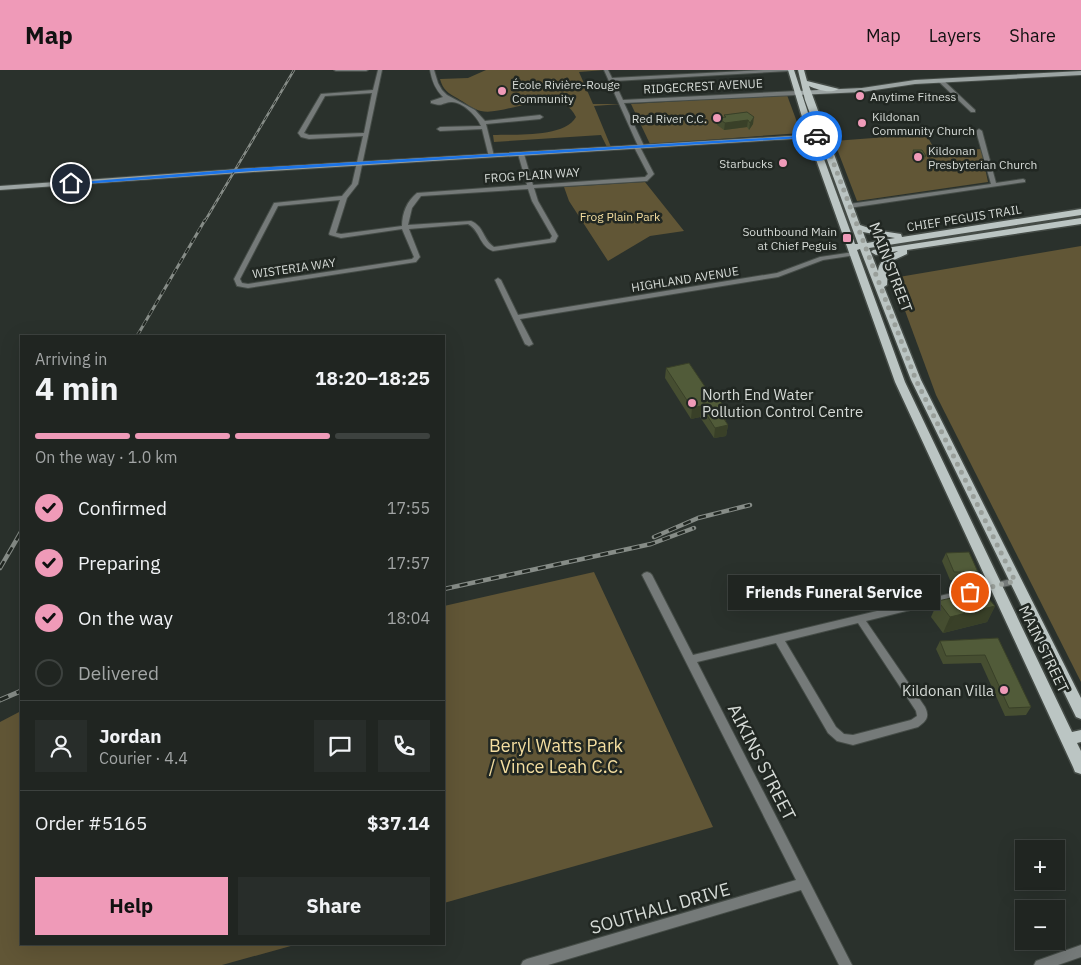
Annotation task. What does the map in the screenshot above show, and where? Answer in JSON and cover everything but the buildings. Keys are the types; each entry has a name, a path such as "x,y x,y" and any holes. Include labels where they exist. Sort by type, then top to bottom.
{"main road":[{"name":"MAIN STREET","path":"790,70 900,382 994,587 1074,738 1081,767"},
{"name":"MAIN STREET","path":"801,70 808,95 865,250 923,396 1081,713"},
{"path":"804,82 832,91"},
{"path":"808,95 832,91"},
{"name":"CHIEF PEGUIS TRAIL","path":"919,242 1051,216 1081,212"},
{"name":"CHIEF PEGUIS TRAIL","path":"853,251 1081,220"},
{"path":"857,227 919,242"},
{"path":"882,290 882,270 886,262 919,242"}],"street":[{"path":"336,70 366,70"},
{"path":"380,70 355,184 344,198 332,234 341,236 405,226 473,223 487,246 493,249 553,241 555,236 535,201 521,154"},
{"path":"432,70 436,88 476,113 483,125 491,156"},
{"path":"606,70 639,147"},
{"path":"610,80 790,70"},
{"path":"832,91 940,80 1081,73"},
{"path":"940,80 973,111"},
{"path":"366,134 309,137 303,136 301,133 323,95 376,91"},
{"name":"RIDGECREST AVENUE","path":"620,102 797,92 808,95"},
{"path":"440,130 540,117"},
{"path":"979,131 994,185"},
{"path":"0,188 823,136"},
{"name":"FROG PLAIN WAY","path":"405,226 408,212 415,196 419,194 647,179 651,174 639,147"},
{"path":"849,206 1022,181"},
{"name":"WISTERIA WAY","path":"344,198 276,204 237,279 239,285 248,286 414,261 417,257 405,226"},
{"name":"HIGHLAND AVENUE","path":"517,317 778,275 822,258 853,251"},
{"path":"498,280 530,344"},
{"name":"AIKINS STREET","path":"647,575 846,965"},
{"path":"690,660 1015,581"},
{"path":"779,639 832,730 841,738 853,740 914,724 922,718 921,710 860,619"},
{"name":"SOUTHALL DRIVE","path":"527,965 803,884"},
{"path":"1040,965 1081,952"}],"green space":[{"path":"486,70 605,70 579,72 593,104 621,104 594,106 611,147 607,147 601,135 494,142 493,135 538,134 561,129 570,124 576,117 568,107 558,102 545,101 504,110 481,111 448,93 440,79 468,78"},
{"name":"Red River C.C.","path":"787,95 801,133 650,144 631,104"},
{"path":"926,134 936,152 981,149 988,182 857,201 834,141"},
{"name":"Frog Plain Park","path":"645,182 684,231 650,236 608,261 569,201 564,187"},
{"path":"1081,246 1081,682 936,395 893,278"},
{"name":"Beryl Watts Park / Vince Leah C.C.","path":"594,572 713,827 445,903 445,606"},
{"path":"20,712 20,945 294,945 222,965 0,965 0,722"}],"railway":[{"path":"205,221 294,70"},
{"path":"138,335 205,220"},
{"path":"654,537 698,518 750,505"},
{"path":"445,589 651,544 694,528"},
{"path":"0,568 20,534"},
{"path":"0,700 20,691"}],"way so far":[{"path":"817,136 823,136 824,138 916,380 1015,581 970,592"}],"place":[{"name":"École Rivière-Rouge Community","path":"502,91"},
{"name":"Anytime Fitness","path":"860,96"},
{"name":"Red River C.C.","path":"717,118"},
{"name":"Kildonan Community Church","path":"862,123"},
{"name":"Kildonan Presbyterian Church","path":"918,157"},
{"name":"Starbucks","path":"783,163"},
{"name":"Southbound Main at Chief Peguis","path":"847,238"},
{"name":"North End Water Pollution Control Centre","path":"692,403"},
{"name":"Friends Funeral Service","path":"970,592"},
{"name":"Kildonan Villa","path":"1004,690"}],"route":[{"path":"71,183 253,170 817,136"}]}
